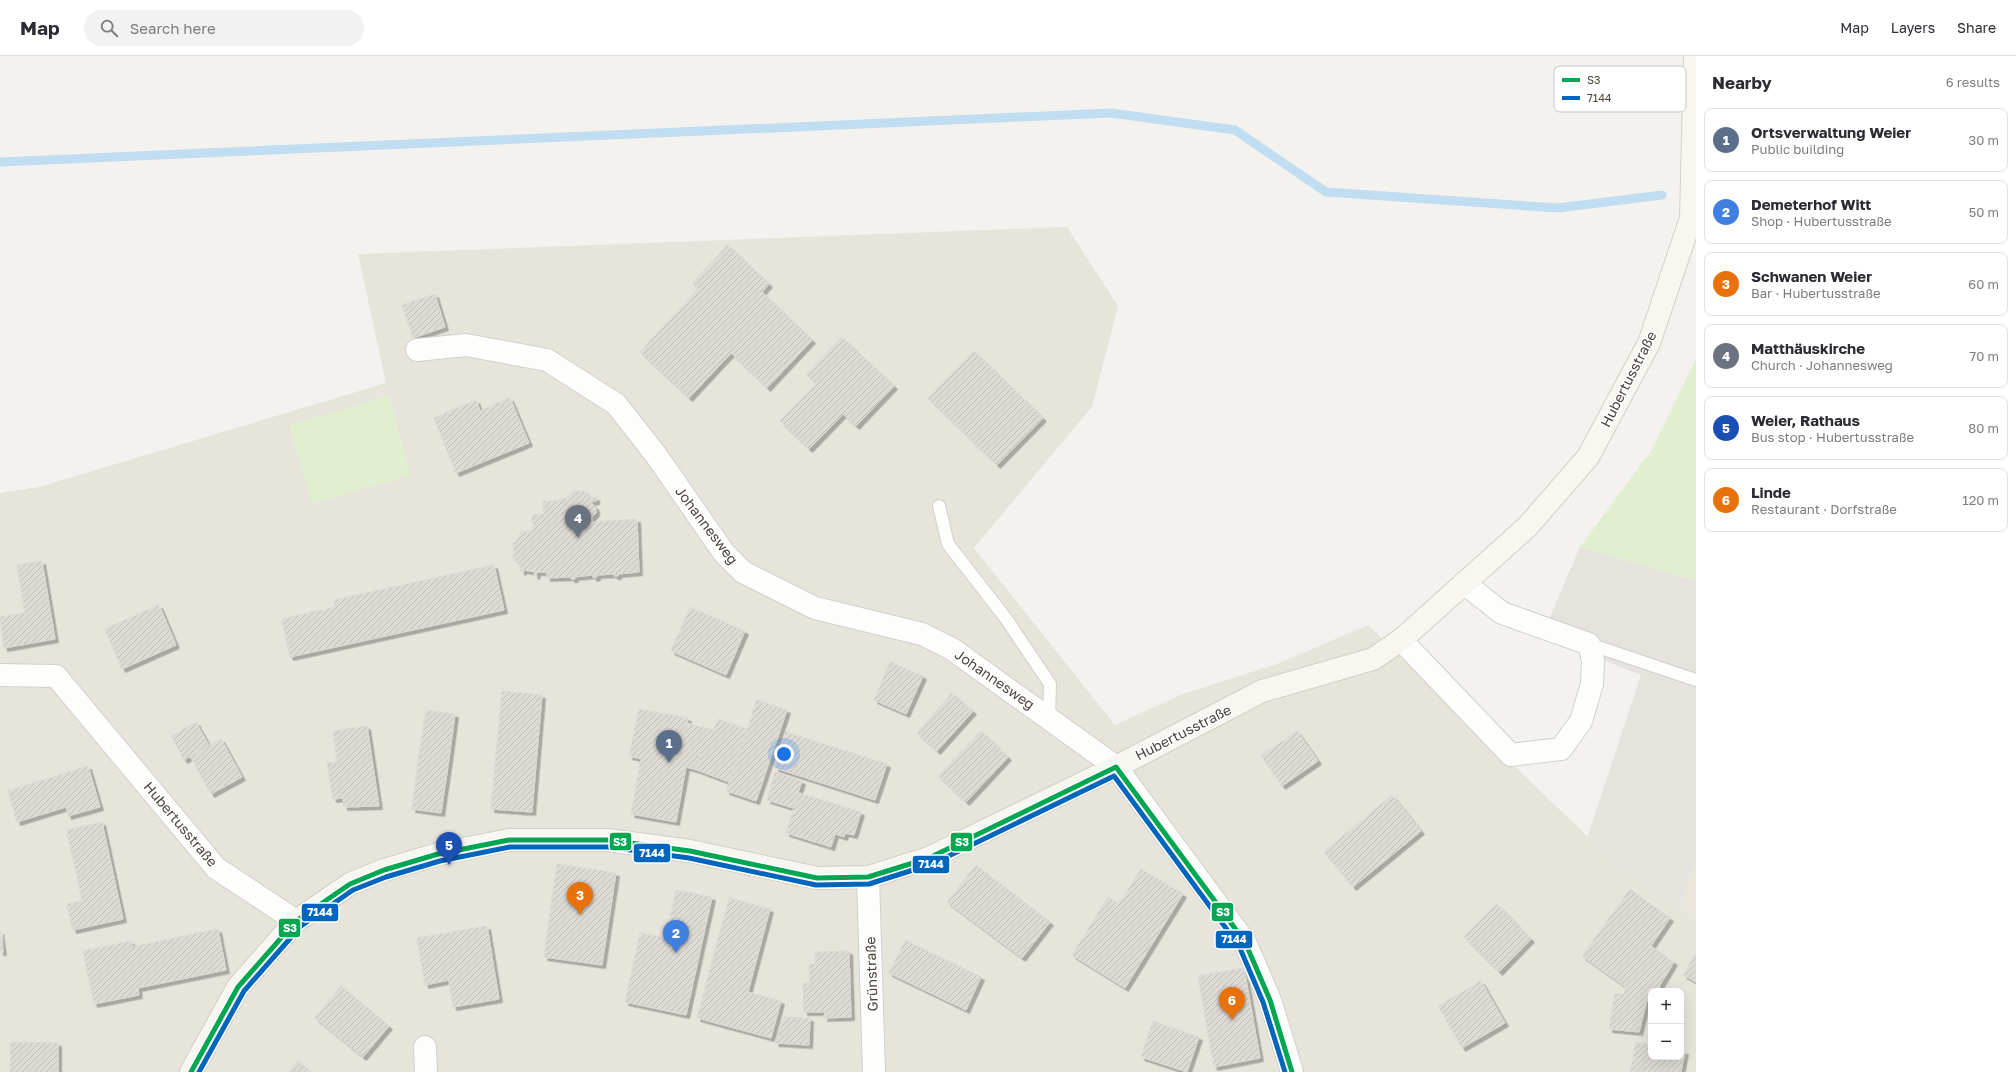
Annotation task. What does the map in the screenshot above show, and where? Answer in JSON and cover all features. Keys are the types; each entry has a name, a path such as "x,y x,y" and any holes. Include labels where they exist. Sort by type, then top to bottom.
{"street":[{"name":"Hubertusstraße","path":"0,675 56,676 216,868 296,921 350,884 384,870 438,854 509,840 608,840 690,851 817,878 868,877 929,858 1116,767 1262,691 1373,659 1401,640 1527,527 1588,457 1649,343 1691,218 1695,56"},
{"name":"Johannesweg","path":"417,350 466,344 547,360 616,404 656,455 724,553 743,572 815,608 922,634 952,649 1116,767 1245,942 1270,1000 1292,1072"},
{"path":"1401,640 1511,755 1561,749 1582,721 1592,684 1593,662 1588,644 1502,613 1464,583"},
{"name":"Grünstraße","path":"868,877 874,1072"},
{"path":"191,1072 238,987 296,921"},
{"path":"425,1047 426,1072"}],"lane":[{"path":"939,506 948,544 1007,620 1050,684 1049,718"},
{"path":"1588,644 1696,680"}],"shaded area":[{"path":"1067,227 1118,306 1092,407 974,548 1115,725 1180,695 1277,664 1368,625 1617,865 1696,918 1696,1072 0,1072 0,493 39,487 386,383 358,254"},
{"path":"1580,547 1696,581 1696,858 1680,908 1617,865 1587,838 1641,675 1542,636"},
{"path":"1696,858 1696,918 1680,908"}],"green space":[{"path":"1696,359 1696,581 1580,547 1651,451"},
{"path":"389,396 411,475 312,504 289,425"}],"building":[{"path":"728,245 769,284 762,292 812,340 767,388 731,353 689,398 640,352 698,289 692,283"},
{"path":"435,294 445,327 413,338 402,305"},
{"path":"842,337 894,386 856,426 843,414 809,449 780,421 816,384 806,374"},
{"path":"974,351 1043,418 997,465 928,398"},
{"path":"510,398 529,443 456,473 434,418 476,400 480,411"},
{"path":"573,491 584,491 590,498 596,497 596,501 591,502 596,508 596,513 592,517 592,522 637,519 639,572 618,574 618,576 614,576 614,574 597,575 597,577 593,578 593,575 574,577 575,579 571,579 571,577 547,578 547,572 537,572 536,576 534,575 535,572 524,570 522,572 520,570 522,568 512,557 514,556 513,542 515,543 522,530 523,532 532,530 534,525 532,523 532,515 544,514 543,501 559,501 559,499 567,498"},
{"path":"42,561 55,639 4,648 0,617 25,613 17,565"},
{"path":"494,565 504,610 290,657 282,619 335,607 334,600"},
{"path":"159,605 176,645 122,669 105,629"},
{"path":"690,607 745,631 726,675 671,651"},
{"path":"890,662 923,676 906,714 874,700"},
{"path":"502,691 542,695 532,812 491,809"},
{"path":"952,693 973,711 937,751 917,733"},
{"path":"757,700 787,710 756,801 726,791"},
{"path":"639,709 688,718 681,749 700,754 697,770 686,767 676,822 631,814 641,759 629,756"},
{"path":"426,710 455,714 449,759 419,755"},
{"path":"718,719 747,729 729,782 697,770 700,754 681,749 687,723 713,730"},
{"path":"196,722 209,746 184,760 171,736"},
{"path":"367,726 379,806 344,807 343,798 333,799 327,763 337,762 333,731"},
{"path":"981,731 1008,757 966,802 938,776"},
{"path":"1297,731 1318,761 1282,786 1261,756"},
{"path":"786,732 887,764 875,800 775,768"},
{"path":"221,739 242,777 211,794 190,756"},
{"path":"419,755 449,759 441,813 412,809"},
{"path":"88,766 100,807 68,816 66,807 17,822 8,791"},
{"path":"775,772 802,781 793,808 767,800"},
{"path":"799,793 861,812 854,835 845,833 844,837 835,834 831,847 786,833"},
{"path":"1392,795 1421,831 1353,887 1324,852"},
{"path":"102,822 123,919 73,930 67,904 82,901 67,830"},
{"path":"557,864 616,873 602,965 544,957"},
{"path":"976,865 1050,922 1022,958 947,902"},
{"path":"1141,869 1183,894 1125,988 1072,955 1108,897 1119,904"},
{"path":"1630,889 1670,918 1651,946 1674,962 1659,987 1660,988 1648,988 1648,996 1639,1032 1609,1029 1615,993 1624,994 1626,987 1582,956"},
{"path":"676,890 712,897 686,1015 625,1002 640,933 666,938"},
{"path":"729,898 770,909 748,992 781,1001 771,1038 697,1018"},
{"path":"1497,904 1531,939 1499,972 1464,937"},
{"path":"487,926 499,999 453,1007 449,980 425,985 417,938"},
{"path":"218,929 226,970 138,988 139,995 94,1004 83,951 131,941 132,947"},
{"path":"0,931 3,952 0,952"},
{"path":"905,940 981,977 966,1010 889,973"},
{"path":"849,951 851,1017 824,1018 825,1012 804,1012 803,983 810,983 809,965 815,964 815,952"},
{"path":"1696,953 1696,982 1683,975"},
{"path":"1244,968 1260,1058 1214,1067 1198,976"},
{"path":"1481,981 1505,1023 1462,1048 1438,1006"},
{"path":"341,986 389,1026 363,1057 315,1018"},
{"path":"784,1017 810,1018 809,1045 775,1043"},
{"path":"1153,1021 1199,1037 1187,1072 1141,1057"},
{"path":"11,1042 58,1043 58,1072 10,1072"},
{"path":"1636,1042 1648,1044 1648,1060 1683,1060 1681,1072 1630,1072"},
{"path":"298,1061 311,1072 289,1072"}],"waterway":[{"path":"0,162 1111,113 1235,130 1326,192 1558,208 1662,195"}],"transit line":[{"name":"S3","path":"191,1072 238,987 296,921 350,884 384,870 438,854 509,840 608,840 690,851 817,878 868,877 929,858 1116,767 1245,942 1270,1000 1292,1072"},
{"name":"7144","path":"199,1072 244,991 301,926 353,890 386,877 440,861 510,847 608,847 689,858 816,885 869,884 932,864 1114,776 1239,946 1263,1002 1285,1072"}],"place":[{"name":"Matthäuskirche","path":"578,538"},
{"name":"Ortsverwaltung Weier","path":"669,763"},
{"name":"Weier, Rathaus","path":"449,865"},
{"name":"Schwanen Weier","path":"580,915"},
{"name":"Demeterhof Witt","path":"676,953"},
{"name":"Linde","path":"1232,1020"}]}
